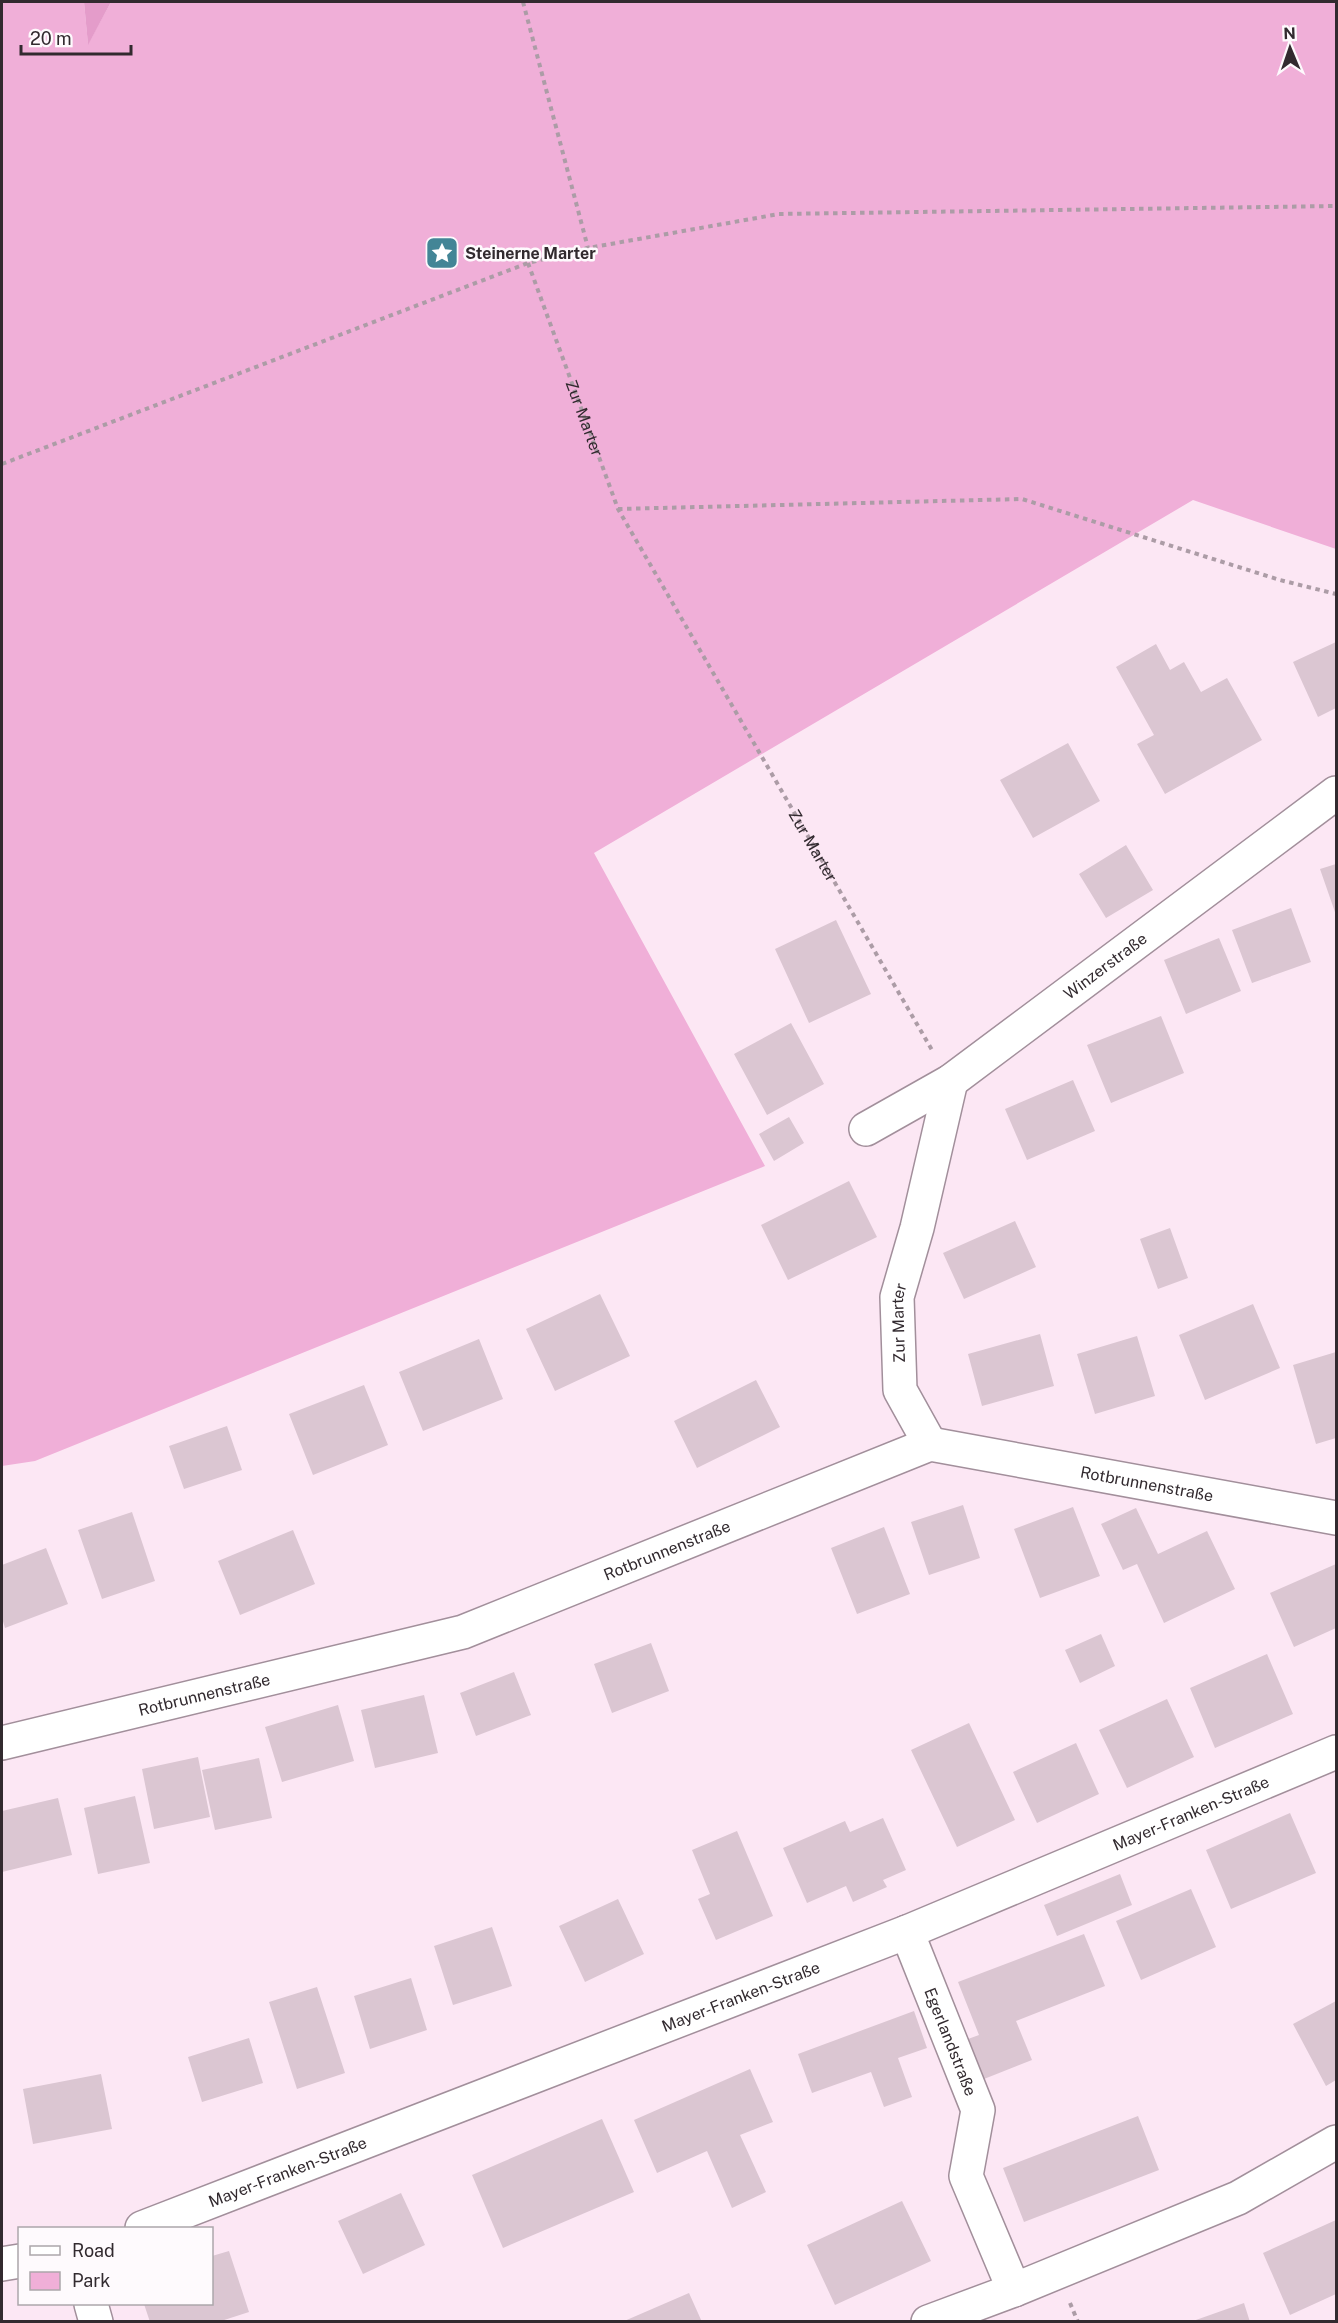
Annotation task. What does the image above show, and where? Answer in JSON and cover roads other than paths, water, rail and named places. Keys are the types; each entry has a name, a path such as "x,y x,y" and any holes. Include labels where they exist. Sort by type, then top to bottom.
{"street":[{"name":"Winzerstraße","path":"866,1129 951,1082 1336,793"},
{"name":"Zur Marter","path":"930,1444 900,1389 897,1297 917,1228 951,1082"},
{"name":"Rotbrunnenstraße","path":"2,1743 463,1632 930,1444 1336,1518"},
{"name":"Mayer-Franken-Straße","path":"147,2227 907,1932 1336,1752"},
{"name":"Egerlandstraße","path":"907,1932 978,2110 966,2176 1014,2290"},
{"path":"928,2322 1014,2290 1238,2198 1336,2142"},
{"path":"2,2264 18,2261"},
{"path":"91,2305 96,2322"}],"place":[{"name":"Steinerne Marter","path":"442,253"}]}
